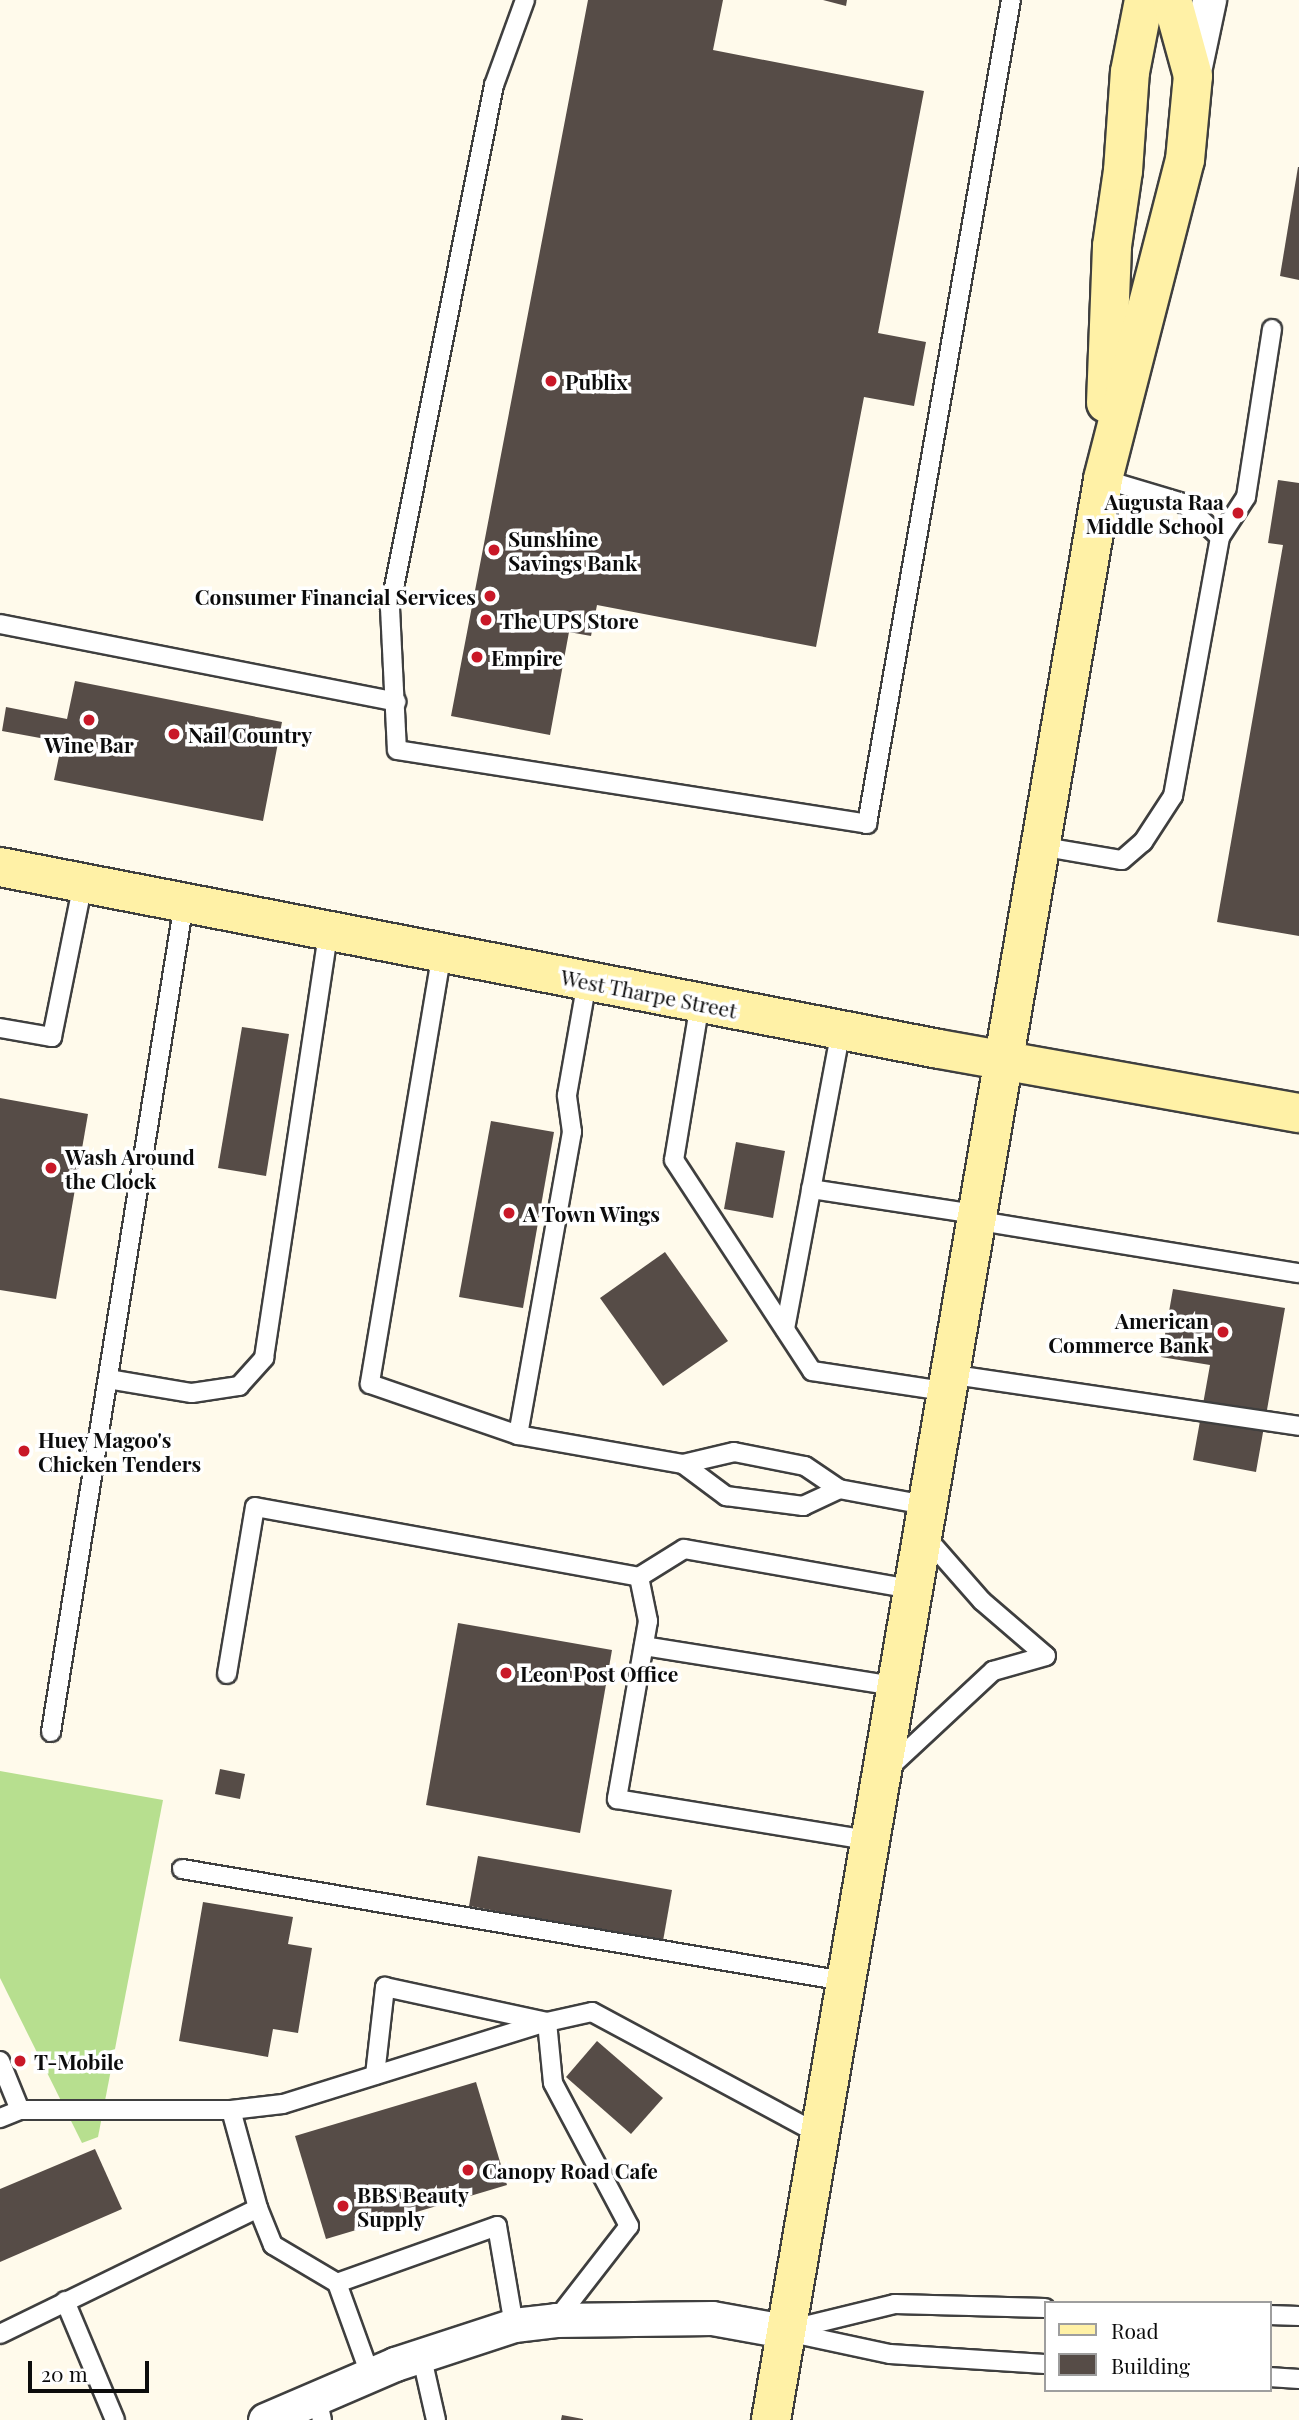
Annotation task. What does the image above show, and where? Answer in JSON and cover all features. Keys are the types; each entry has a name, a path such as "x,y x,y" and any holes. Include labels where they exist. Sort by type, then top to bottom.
{"main road":[{"path":"1103,479 1112,246 1123,171 1130,72 1144,0"},
{"path":"771,2420 817,2133 1103,479 1185,160 1193,76 1172,0"},
{"name":"West Tharpe Street","path":"0,867 841,1030 1299,1113"}],"street":[{"path":"1193,76 1209,0"},
{"path":"265,2420 319,2409 370,2374 421,2354 514,2325 556,2320 712,2318 784,2331"}],"lane":[{"path":"525,0 495,85 390,608 397,750 867,824 1011,0"},
{"path":"1039,846 1122,860 1143,842 1173,796 1220,537 1246,497 1272,328"},
{"path":"1103,479 1183,503 1220,537"},
{"path":"0,624 396,702"},
{"path":"0,1028 52,1037 83,883"},
{"path":"51,1732 184,903"},
{"path":"108,1379 192,1393 239,1386 264,1358 329,930"},
{"path":"442,952 370,1384 519,1435 683,1464 734,1452 805,1466 839,1489 923,1519 982,1601 1046,1656 993,1671 878,1778"},
{"path":"519,1435 572,1132 566,1096 587,981"},
{"path":"700,1003 674,1160 812,1371 1067,1391 1299,1426"},
{"path":"785,1329 841,1030"},
{"path":"811,1189 1299,1273"},
{"path":"683,1464 726,1496 803,1506 839,1489"},
{"path":"227,1674 256,1507 639,1577 684,1549 911,1589"},
{"path":"639,1577 648,1621 617,1799 868,1840"},
{"path":"643,1646 894,1686"},
{"path":"181,1869 844,1981"},
{"path":"375,2075 385,1987 547,2022"},
{"path":"0,2118 20,2110 230,2110 283,2104 547,2022 593,2012 817,2133"},
{"path":"547,2022 553,2083 629,2226 556,2320"},
{"path":"0,2061 20,2110"},
{"path":"230,2110 258,2208 273,2245 337,2283 370,2374"},
{"path":"0,2334 258,2208"},
{"path":"337,2283 497,2226 514,2325"},
{"path":"65,2301 115,2420"},
{"path":"784,2331 895,2304 1044,2308"},
{"path":"1271,2315 1299,2316"},
{"path":"784,2331 890,2354 1044,2364"},
{"path":"421,2354 436,2420"},
{"path":"1271,2377 1299,2379"}],"green space":[{"path":"0,1771 163,1800 98,2137 82,2143 0,1978"}],"building":[{"path":"588,0 723,0 713,50 924,91 878,333 926,342 914,406 864,397 816,647 597,605 591,636 569,632 550,735 451,716"},
{"path":"823,0 847,0 846,6"},
{"path":"1299,167 1299,280 1280,276"},
{"path":"1278,480 1299,483 1299,936 1217,922 1283,545 1268,543"},
{"path":"75,681 282,722 263,821 54,780 62,742 2,731 6,707 67,719"},
{"path":"242,1027 289,1034 266,1176 218,1168"},
{"path":"0,1098 88,1114 56,1299 0,1290"},
{"path":"491,1121 554,1132 523,1308 459,1297"},
{"path":"736,1142 785,1151 773,1218 724,1209"},
{"path":"665,1252 728,1341 663,1386 600,1298"},
{"path":"1173,1289 1285,1308 1256,1472 1193,1460 1210,1365 1161,1357"},
{"path":"458,1623 612,1650 580,1833 426,1805"},
{"path":"220,1769 245,1774 240,1799 215,1794"},
{"path":"478,1856 672,1890 663,1941 469,1906"},
{"path":"203,1902 293,1917 288,1944 312,1948 298,2033 273,2029 268,2057 179,2041"},
{"path":"597,2041 663,2098 631,2134 566,2077"},
{"path":"476,2082 507,2185 326,2239 295,2136"},
{"path":"95,2149 122,2209 0,2262 0,2189"},
{"path":"562,2415 583,2419 583,2420 561,2420"}],"place":[{"name":"Publix","path":"551,381"},
{"name":"Augusta Raa Middle School","path":"1238,513"},
{"name":"Sunshine Savings Bank","path":"494,550"},
{"name":"Consumer Financial Services","path":"490,596"},
{"name":"The UPS Store","path":"486,620"},
{"name":"Empire","path":"477,657"},
{"name":"Wine Bar","path":"89,720"},
{"name":"Nail Country","path":"174,734"},
{"name":"Wash Around the Clock","path":"51,1168"},
{"name":"A Town Wings","path":"509,1213"},
{"name":"American Commerce Bank","path":"1223,1332"},
{"name":"Huey Magoo's Chicken Tenders","path":"24,1451"},
{"name":"Leon Post Office","path":"506,1673"},
{"name":"T-Mobile","path":"20,2061"},
{"name":"Canopy Road Cafe","path":"468,2170"},
{"name":"BBS Beauty Supply","path":"343,2206"}]}
